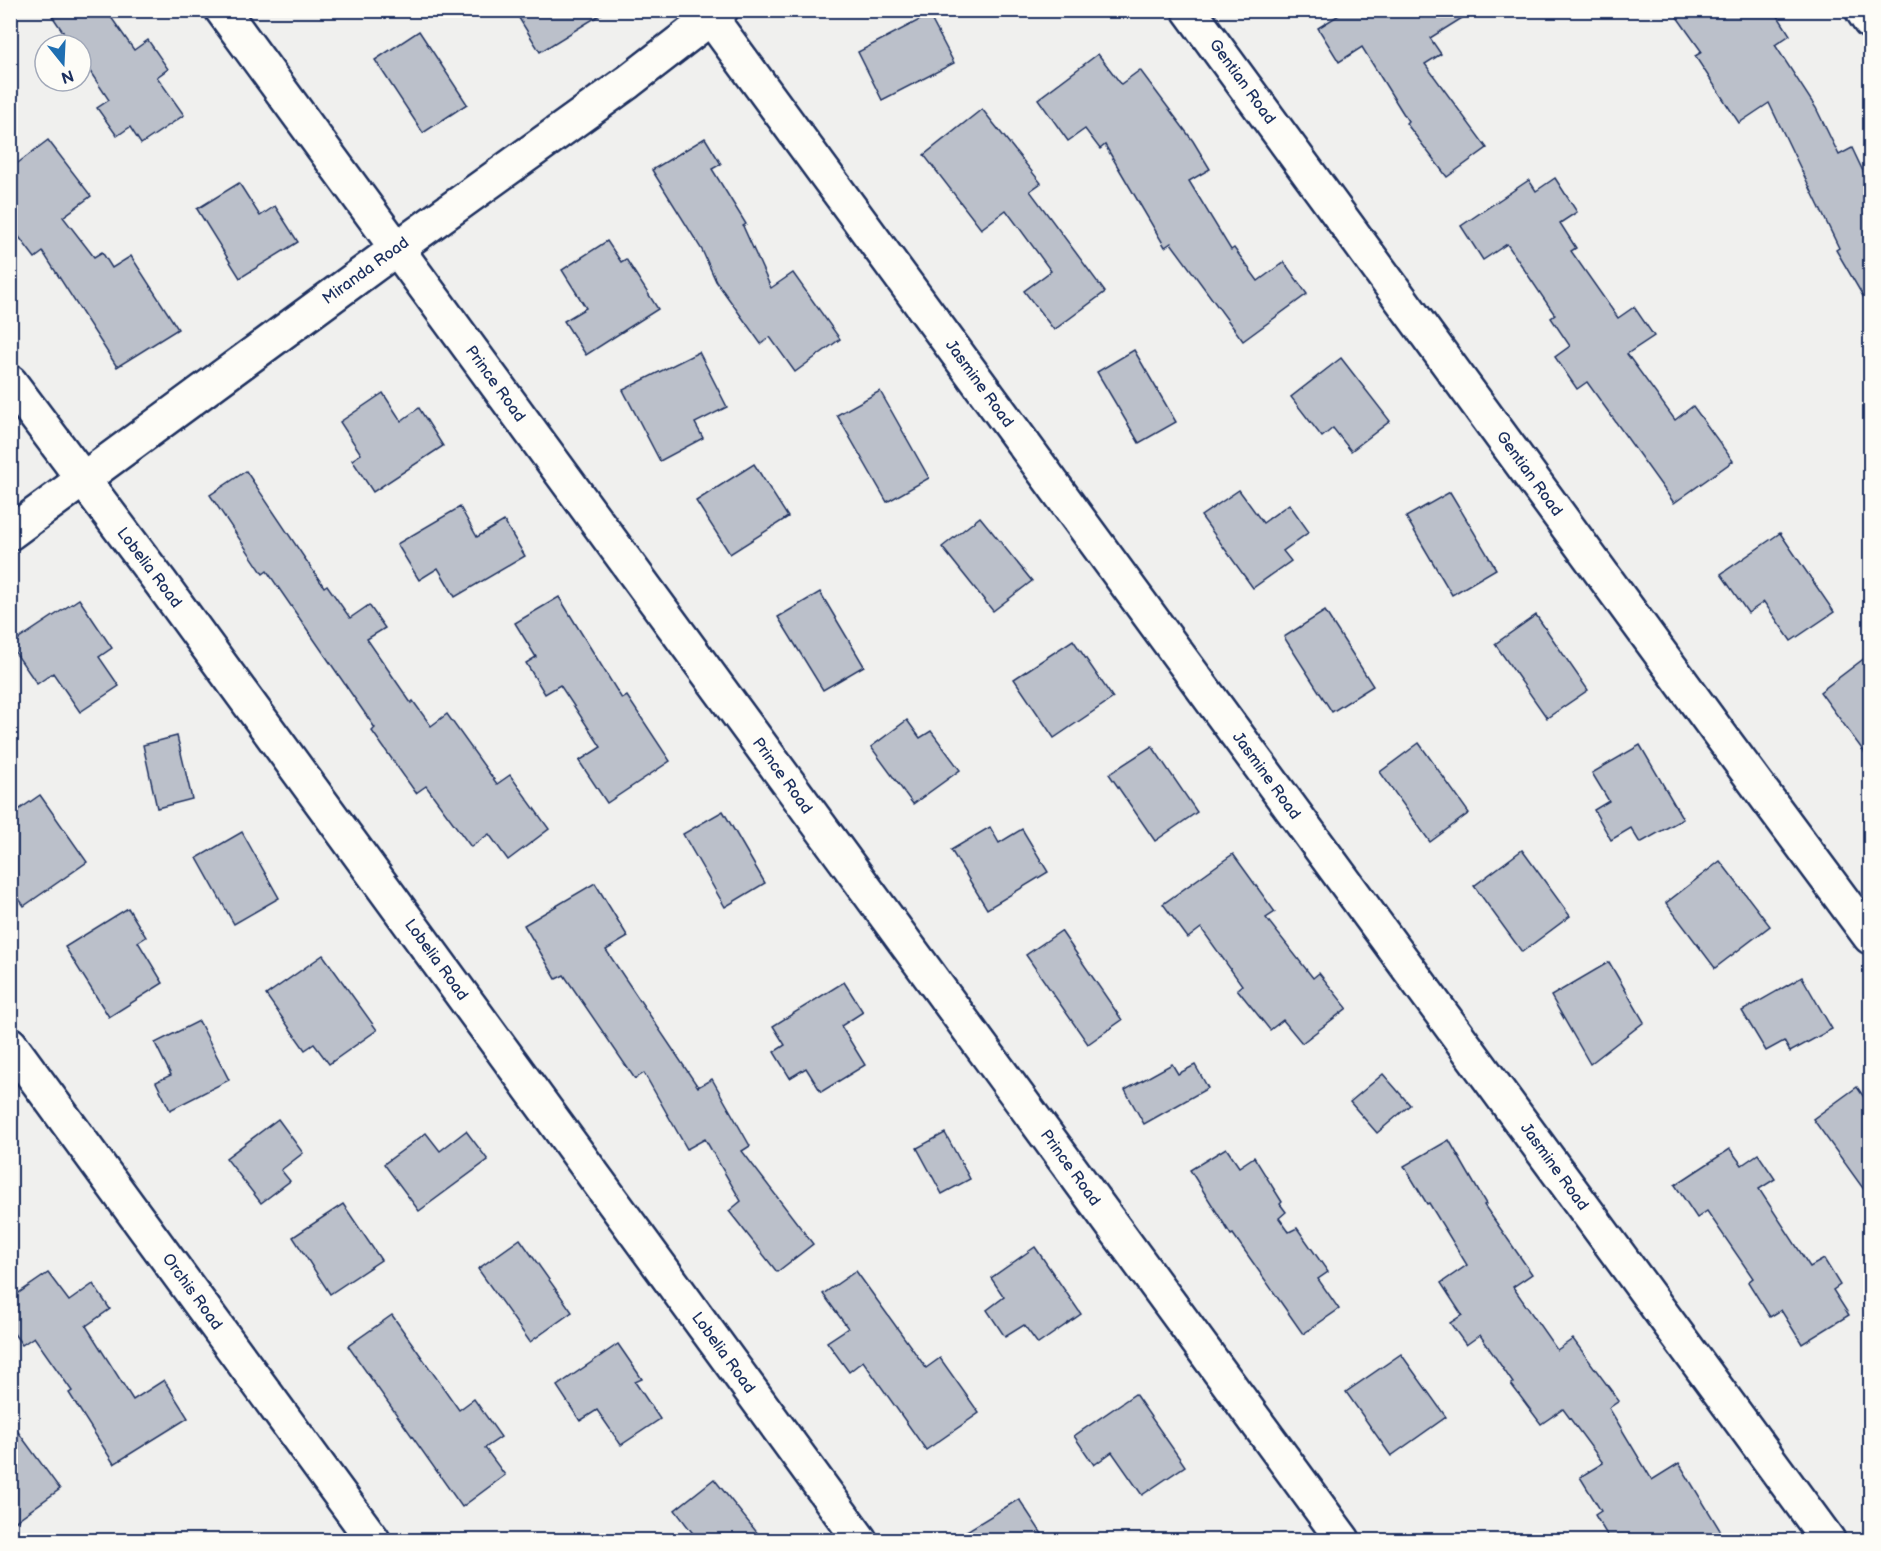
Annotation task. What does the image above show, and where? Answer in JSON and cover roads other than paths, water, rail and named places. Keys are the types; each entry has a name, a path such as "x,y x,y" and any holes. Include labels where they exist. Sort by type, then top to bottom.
{"street":[{"name":"Prince Road","path":"222,10 1343,1540"},
{"name":"Gentian Road","path":"1189,10 1870,937"},
{"path":"1862,10 1870,22"},
{"name":"Miranda Road","path":"10,533 396,249 628,82 712,13"},
{"name":"Jasmine Road","path":"712,13 1828,1540"},
{"name":"Lobelia Road","path":"10,382 168,593 860,1540"},
{"name":"Orchis Road","path":"10,1044 373,1540"}]}
